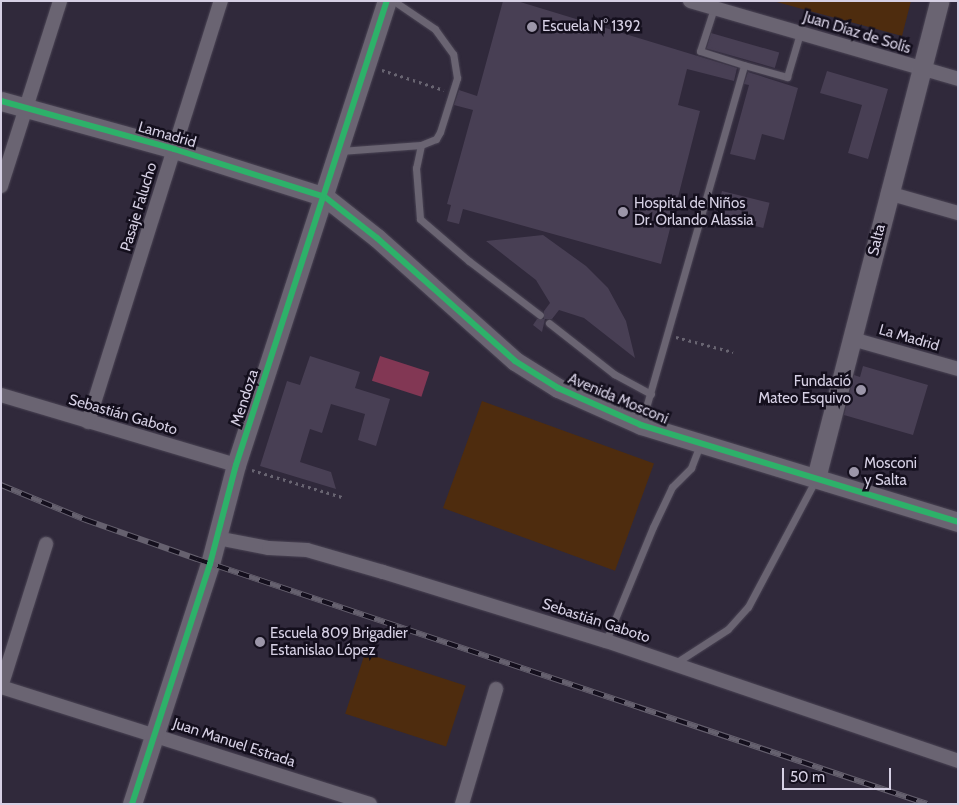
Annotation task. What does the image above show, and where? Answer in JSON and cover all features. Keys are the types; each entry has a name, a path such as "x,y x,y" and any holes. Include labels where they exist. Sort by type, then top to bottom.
{"street":[{"path":"1,186 60,1"},
{"name":"Pasaje Falucho","path":"88,422 221,1"},
{"name":"Mendoza","path":"132,804 217,538 236,465 340,151 387,1"},
{"name":"Juan Díaz de Solís","path":"690,1 715,5 800,33 958,79"},
{"name":"Salta","path":"816,478 920,68 939,1"},
{"name":"Lamadrid","path":"1,101 174,149 325,197"},
{"path":"888,193 958,213"},
{"name":"Avenida Mosconi","path":"325,197 377,238 515,361 558,388 641,425 700,445 816,478 958,522"},
{"name":"La Madrid","path":"852,338 958,369"},
{"name":"Sebastián Gaboto","path":"1,395 236,465"},
{"name":"Sebastián Gaboto","path":"217,538 269,548 307,550 606,641 958,761"},
{"path":"1,687 46,544"},
{"name":"Juan Manuel Estrada","path":"1,687 370,804"},
{"path":"462,804 496,689"}],"lane":[{"path":"340,151 421,145 436,138 440,132 457,71 453,54 435,29 394,1"},
{"path":"715,5 700,51 787,77 800,33"},
{"path":"641,425 744,65"},
{"path":"421,145 416,168 420,219 468,261 540,315"},
{"path":"548,323 614,374 651,394"},
{"path":"606,641 653,527 672,487 691,468 700,445"},
{"path":"674,664 728,629 748,607 816,478"}],"path":[{"path":"367,64 445,90"},
{"path":"667,334 733,352"},
{"path":"236,465 342,497"}],"shaded area":[{"path":"773,1 911,1 902,36"},
{"path":"380,356 429,372 421,397 372,381"},
{"path":"482,401 654,464 615,571 443,508"},
{"path":"365,653 466,686 446,747 345,714"}],"building":[{"name":"Hospital de Niños Dr. Orlando Alassia","path":"503,1 517,1 737,68 734,81 687,69 678,105 700,111 661,264 463,209 459,224 447,221 451,205 447,204 473,110 454,105 459,90 477,96"},
{"path":"711,33 779,53 775,68 707,48"},
{"path":"827,71 888,89 868,159 848,153 862,105 820,93"},
{"path":"748,72 798,88 784,140 762,134 755,160 730,154 749,85 744,84"},
{"path":"722,191 770,203 763,228 716,216"},
{"path":"543,235 586,266 608,288 626,321 635,358 584,318 559,310 552,319 545,319 542,332 533,325 537,319 544,319 544,311 550,303 536,280 486,241"},
{"path":"310,356 360,372 355,388 390,399 376,446 358,440 365,414 331,404 322,433 310,429 300,462 331,472 336,489 260,466 287,381 300,385"},
{"path":"863,366 928,385 913,435 844,415 854,375 860,377"}],"railway":[{"path":"1,485 86,520 197,559 927,804"}],"cycle path":[{"path":"132,804 210,564 236,465 387,1"},
{"path":"1,101 174,149 325,197 377,238 515,361 558,388 641,425 958,522"}],"place":[{"name":"Escuela N° 1392","path":"532,27"},
{"name":"Hospital de Niños Dr. Orlando Alassia","path":"623,212"},
{"name":"Fundació Mateo Esquivo","path":"861,390"},
{"name":"Mosconi y Salta","path":"854,472"},
{"name":"Escuela 809 Brigadier Estanislao López","path":"260,642"}]}
